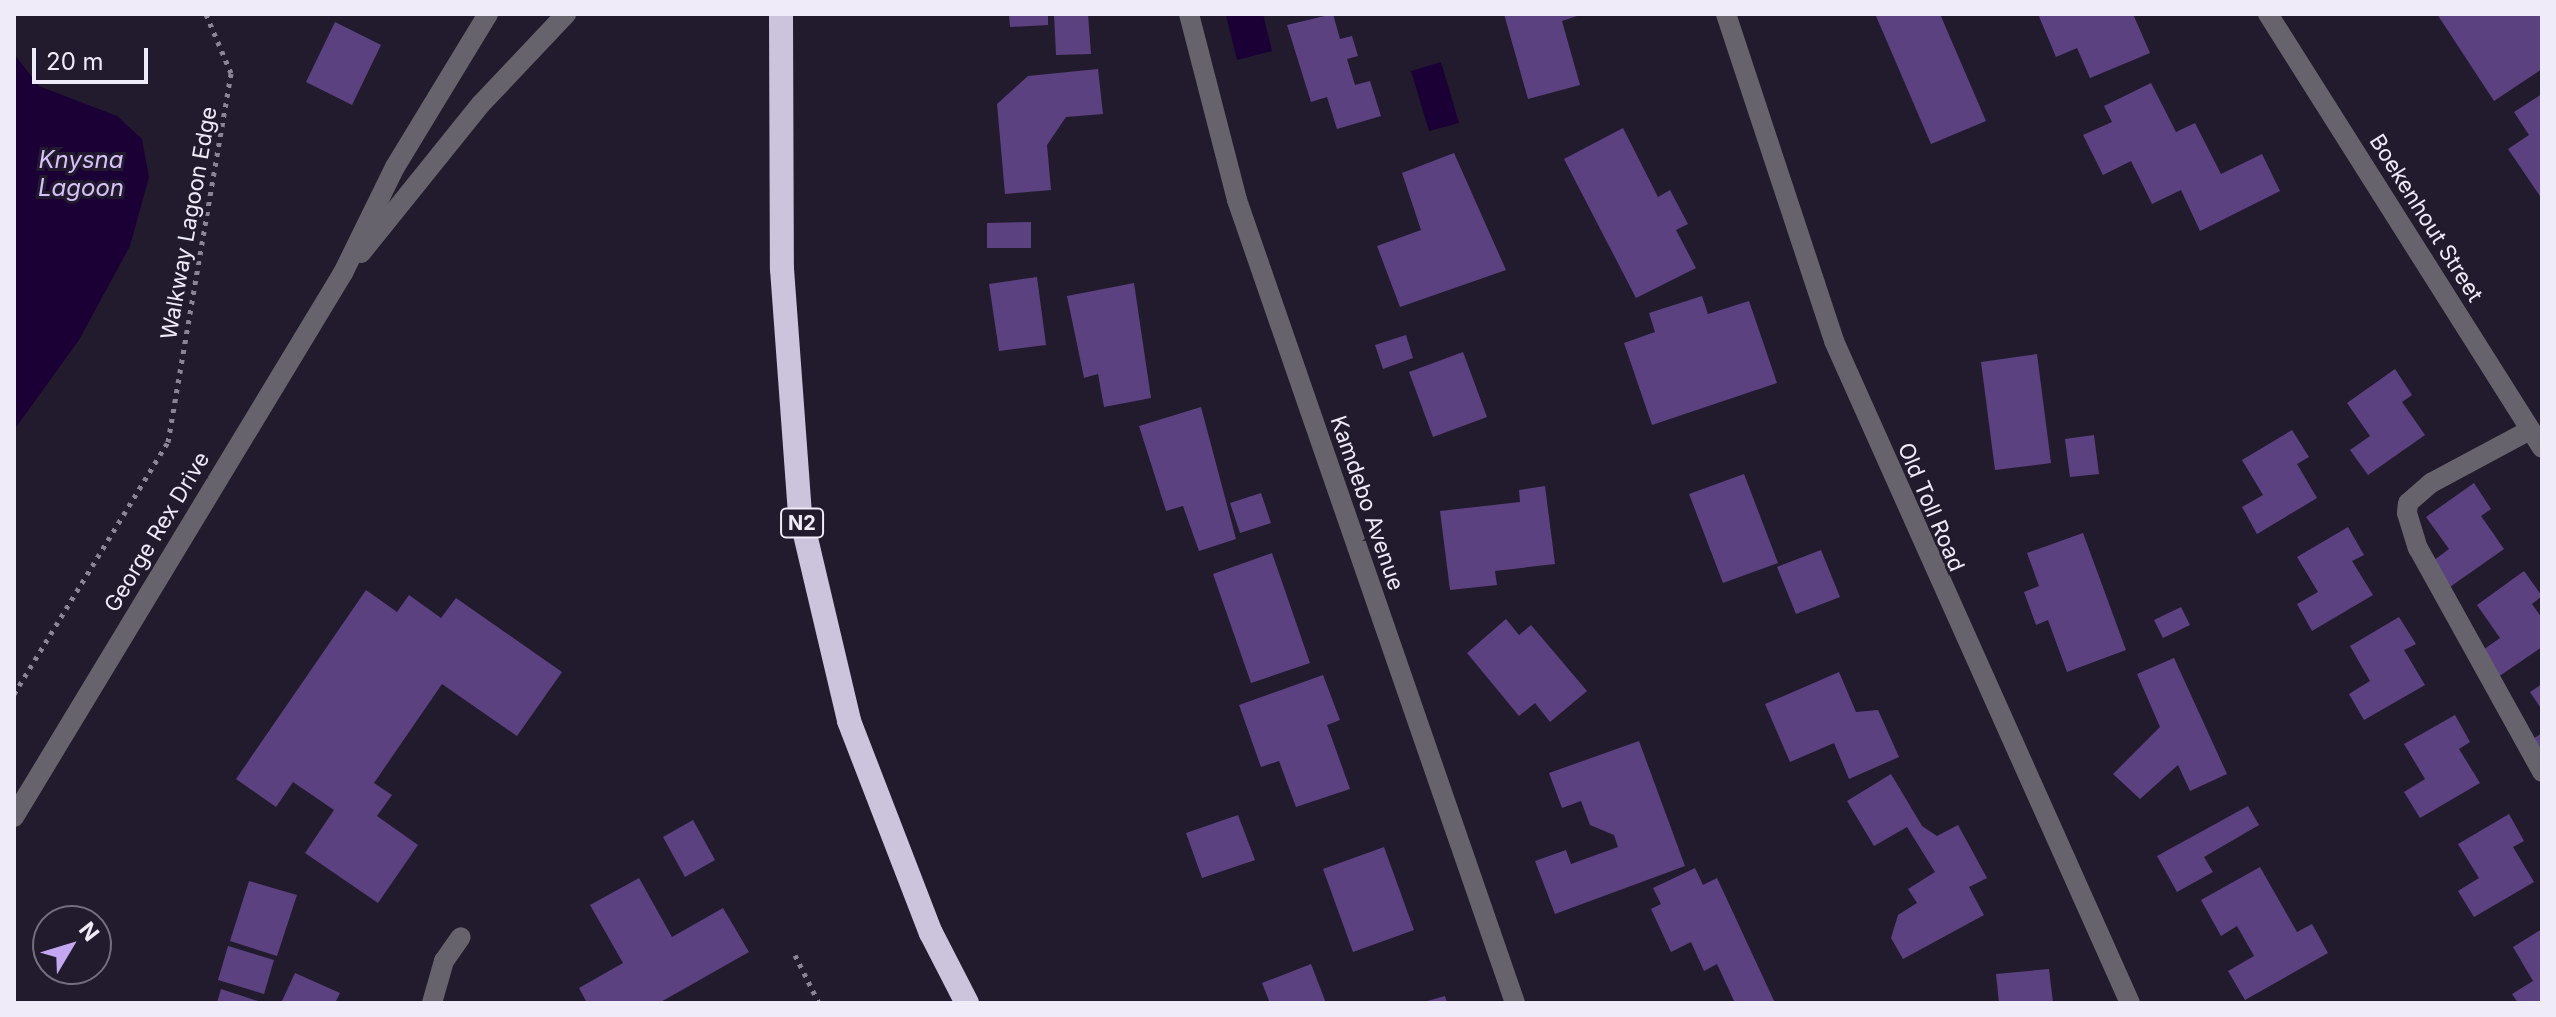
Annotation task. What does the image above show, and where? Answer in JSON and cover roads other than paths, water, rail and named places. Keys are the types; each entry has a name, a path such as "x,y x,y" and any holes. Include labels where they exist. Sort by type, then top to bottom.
{"highway":[{"name":"N2","path":"781,14 782,284 800,513 849,721 931,933 967,1003"}],"street":[{"name":"George Rex Drive","path":"14,817 343,273 395,167 488,14"},
{"name":"George Rex Drive","path":"343,273 491,93 566,14"},
{"name":"Kamdebo Avenue","path":"1189,14 1237,200 1515,1003"},
{"name":"Old Toll Road","path":"1726,14 1834,341 2130,1003"},
{"name":"Boekenhout Street","path":"2268,14 2542,448"},
{"path":"2530,430 2431,483 2408,503 2407,513 2418,548 2542,772"},
{"path":"432,1003 444,961 461,937"}],"water":[{"path":"1263,14 1272,51 1237,60 1226,15"},
{"name":"Knysna Lagoon","path":"14,54 39,86 117,116 142,139 149,177 130,246 79,340 14,430"},
{"path":"1441,62 1459,123 1429,131 1411,71"}]}
